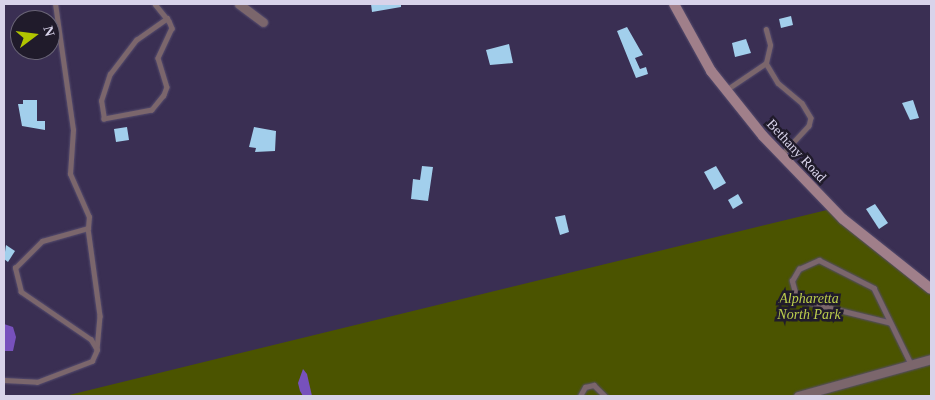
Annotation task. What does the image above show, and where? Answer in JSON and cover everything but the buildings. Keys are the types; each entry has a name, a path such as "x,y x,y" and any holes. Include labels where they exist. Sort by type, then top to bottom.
{"street":[{"path":"239,4 262,22"},
{"name":"Bethany Road","path":"674,4 696,48 725,90 782,156 843,220 931,289"},
{"path":"798,396 931,358"}],"lane":[{"path":"4,380 46,379 92,361 97,350 100,316 88,228 89,217 70,174 73,130 55,4"},
{"path":"155,4 167,18 172,28 171,38 158,58 168,87 152,110 104,118 101,100 110,74 125,50 167,18"},
{"path":"766,30 770,44 766,63 778,83 802,102 811,118 809,126 782,156"},
{"path":"725,90 766,63"},
{"path":"88,228 42,241 15,268 21,292 91,340 97,350"},
{"path":"890,322 797,300 792,281 799,269 810,261 834,265 880,294 890,322 911,364"},
{"path":"580,396 585,387 594,385 606,396"}],"green space":[{"name":"Alpharetta North Park","path":"831,209 931,289 931,396 65,396"}],"shaded area":[{"path":"4,324 13,327 16,337 13,351 4,351"},
{"path":"303,369 307,374 312,396 303,396 300,391 298,383"}]}
